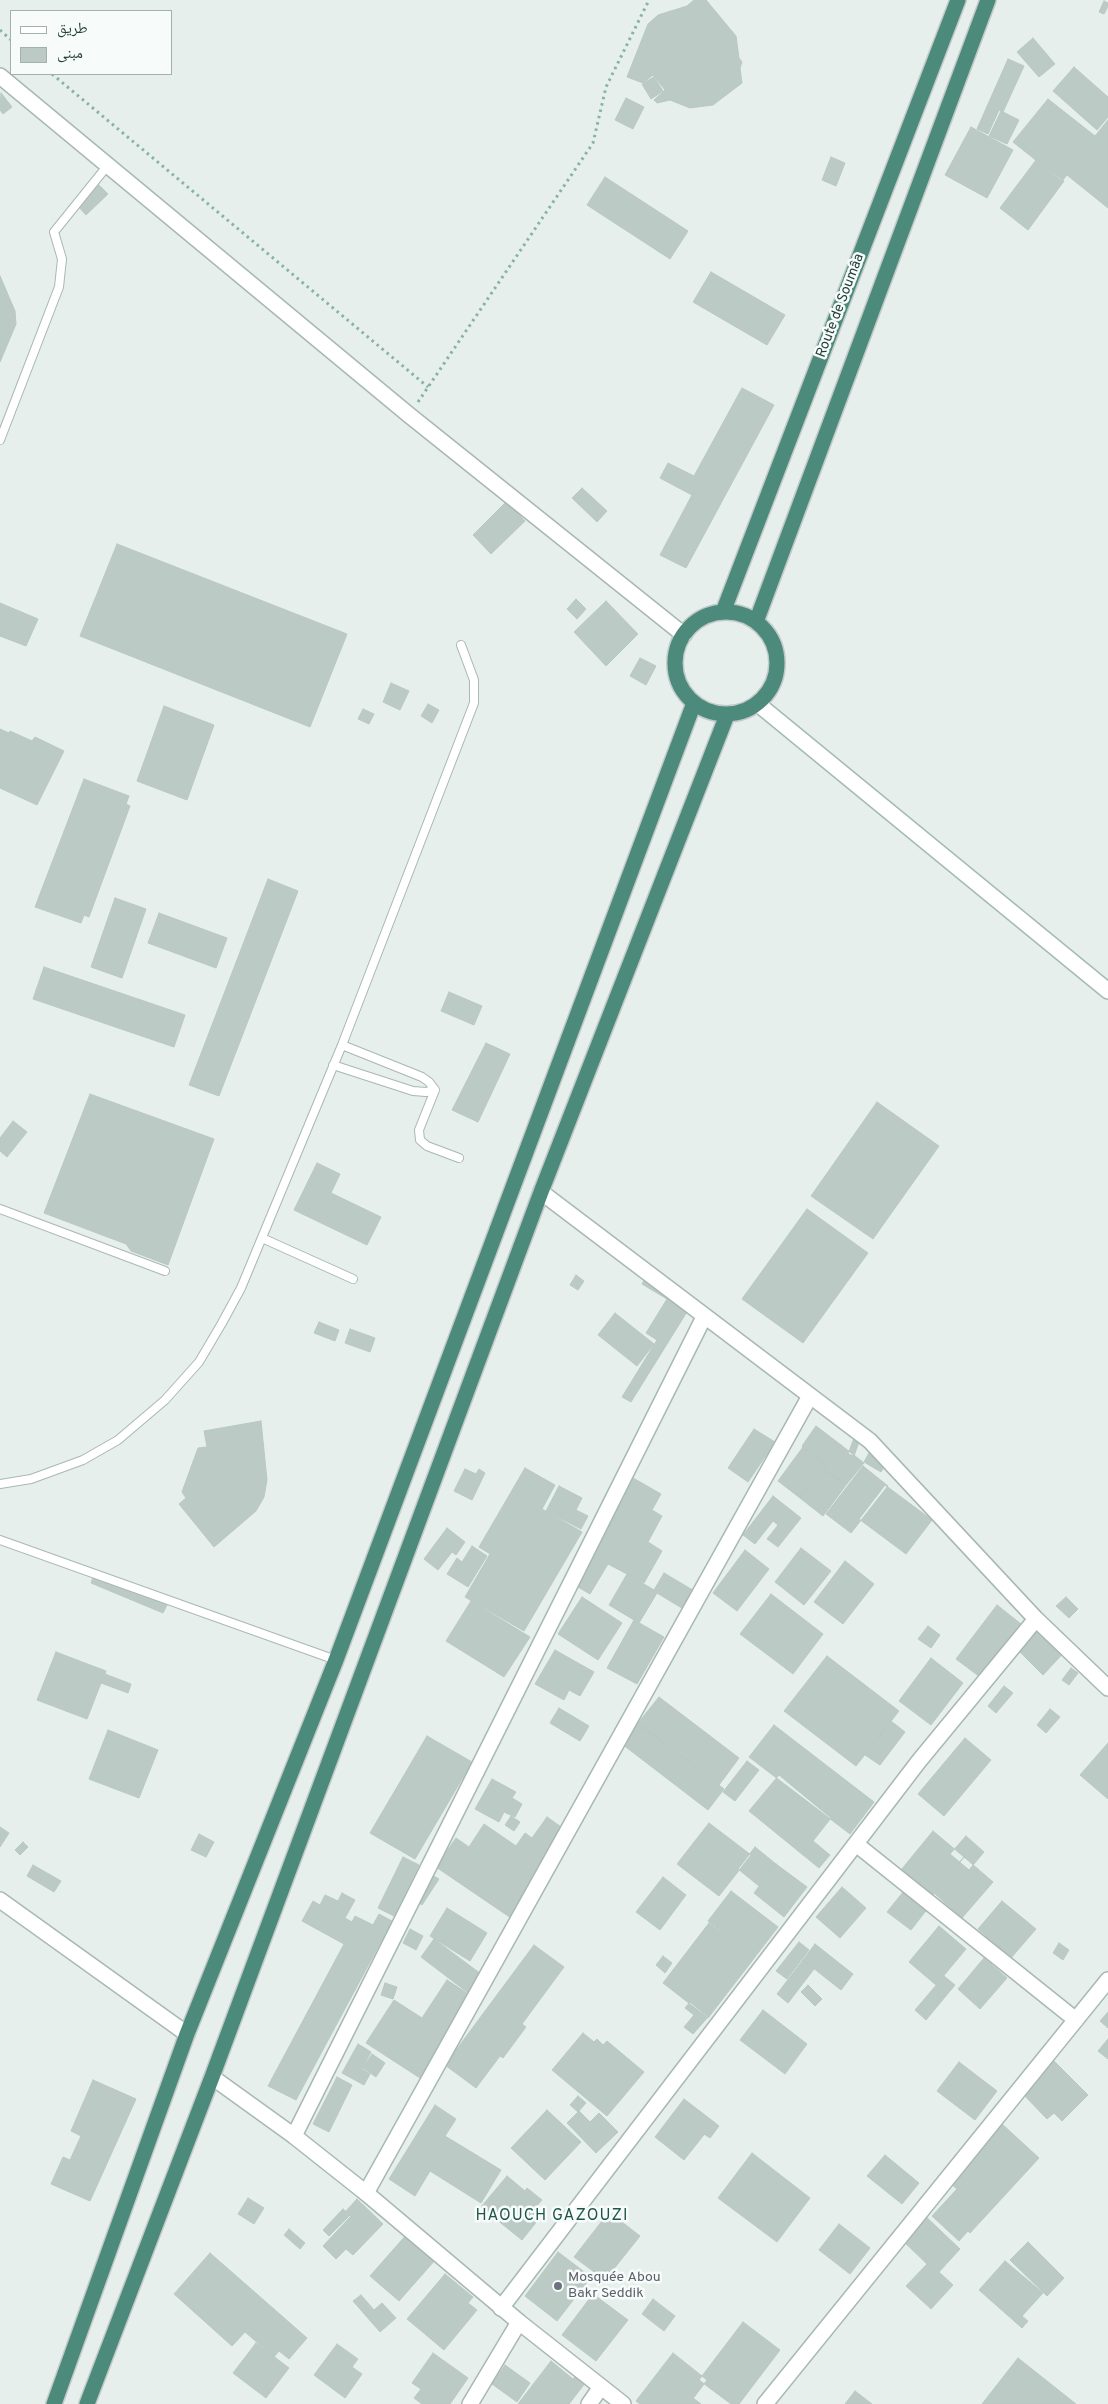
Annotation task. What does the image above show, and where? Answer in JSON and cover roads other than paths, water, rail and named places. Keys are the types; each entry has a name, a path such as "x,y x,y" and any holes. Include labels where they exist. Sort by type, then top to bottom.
{"highway":[{"name":"Route de Soumâa","path":"723,612 958,0"},
{"path":"756,622 988,0"},
{"path":"723,612 740,614 756,622 772,639 778,662 773,685 758,704 749,710 727,715 715,714 694,703 683,691 677,676 676,655 684,634 701,619 723,612"},
{"path":"54,2404 187,2034 336,1660 694,703"},
{"path":"87,2404 212,2076 541,1192 727,715"}],"street":[{"path":"0,76 410,415 684,634"},
{"path":"758,704 1108,991"},
{"path":"541,1192 870,1441 1036,1619 1108,1688"},
{"path":"294,2136 704,1316"},
{"path":"366,2193 810,1396"},
{"path":"501,2308 919,1761 1036,1619"},
{"path":"856,1844 1076,2020"},
{"path":"0,1900 187,2034"},
{"path":"765,2404 1108,1980"},
{"path":"212,2076 294,2136 366,2193 501,2308 623,2404"},
{"path":"470,2404 519,2322"},
{"path":"590,2404 601,2387"}],"lane":[{"path":"0,440 59,287 62,258 54,232 108,165"},
{"path":"0,1484 31,1479 83,1460 118,1440 165,1400 199,1362 241,1288 342,1045 474,703 474,680 461,645"},
{"path":"342,1045 422,1077 430,1082 434,1090 419,1130 420,1140 427,1146 459,1158"},
{"path":"333,1065 413,1091 426,1092 434,1090"},
{"path":"0,1209 165,1270"},
{"path":"262,1238 353,1279"},
{"path":"0,1540 336,1660"}],"place":[{"name":"Mosquée Abou Bakr Seddik","path":"558,2286"}],"district":[{"name":"HAOUCH GAZOUZI","path":"552,2217"}]}
